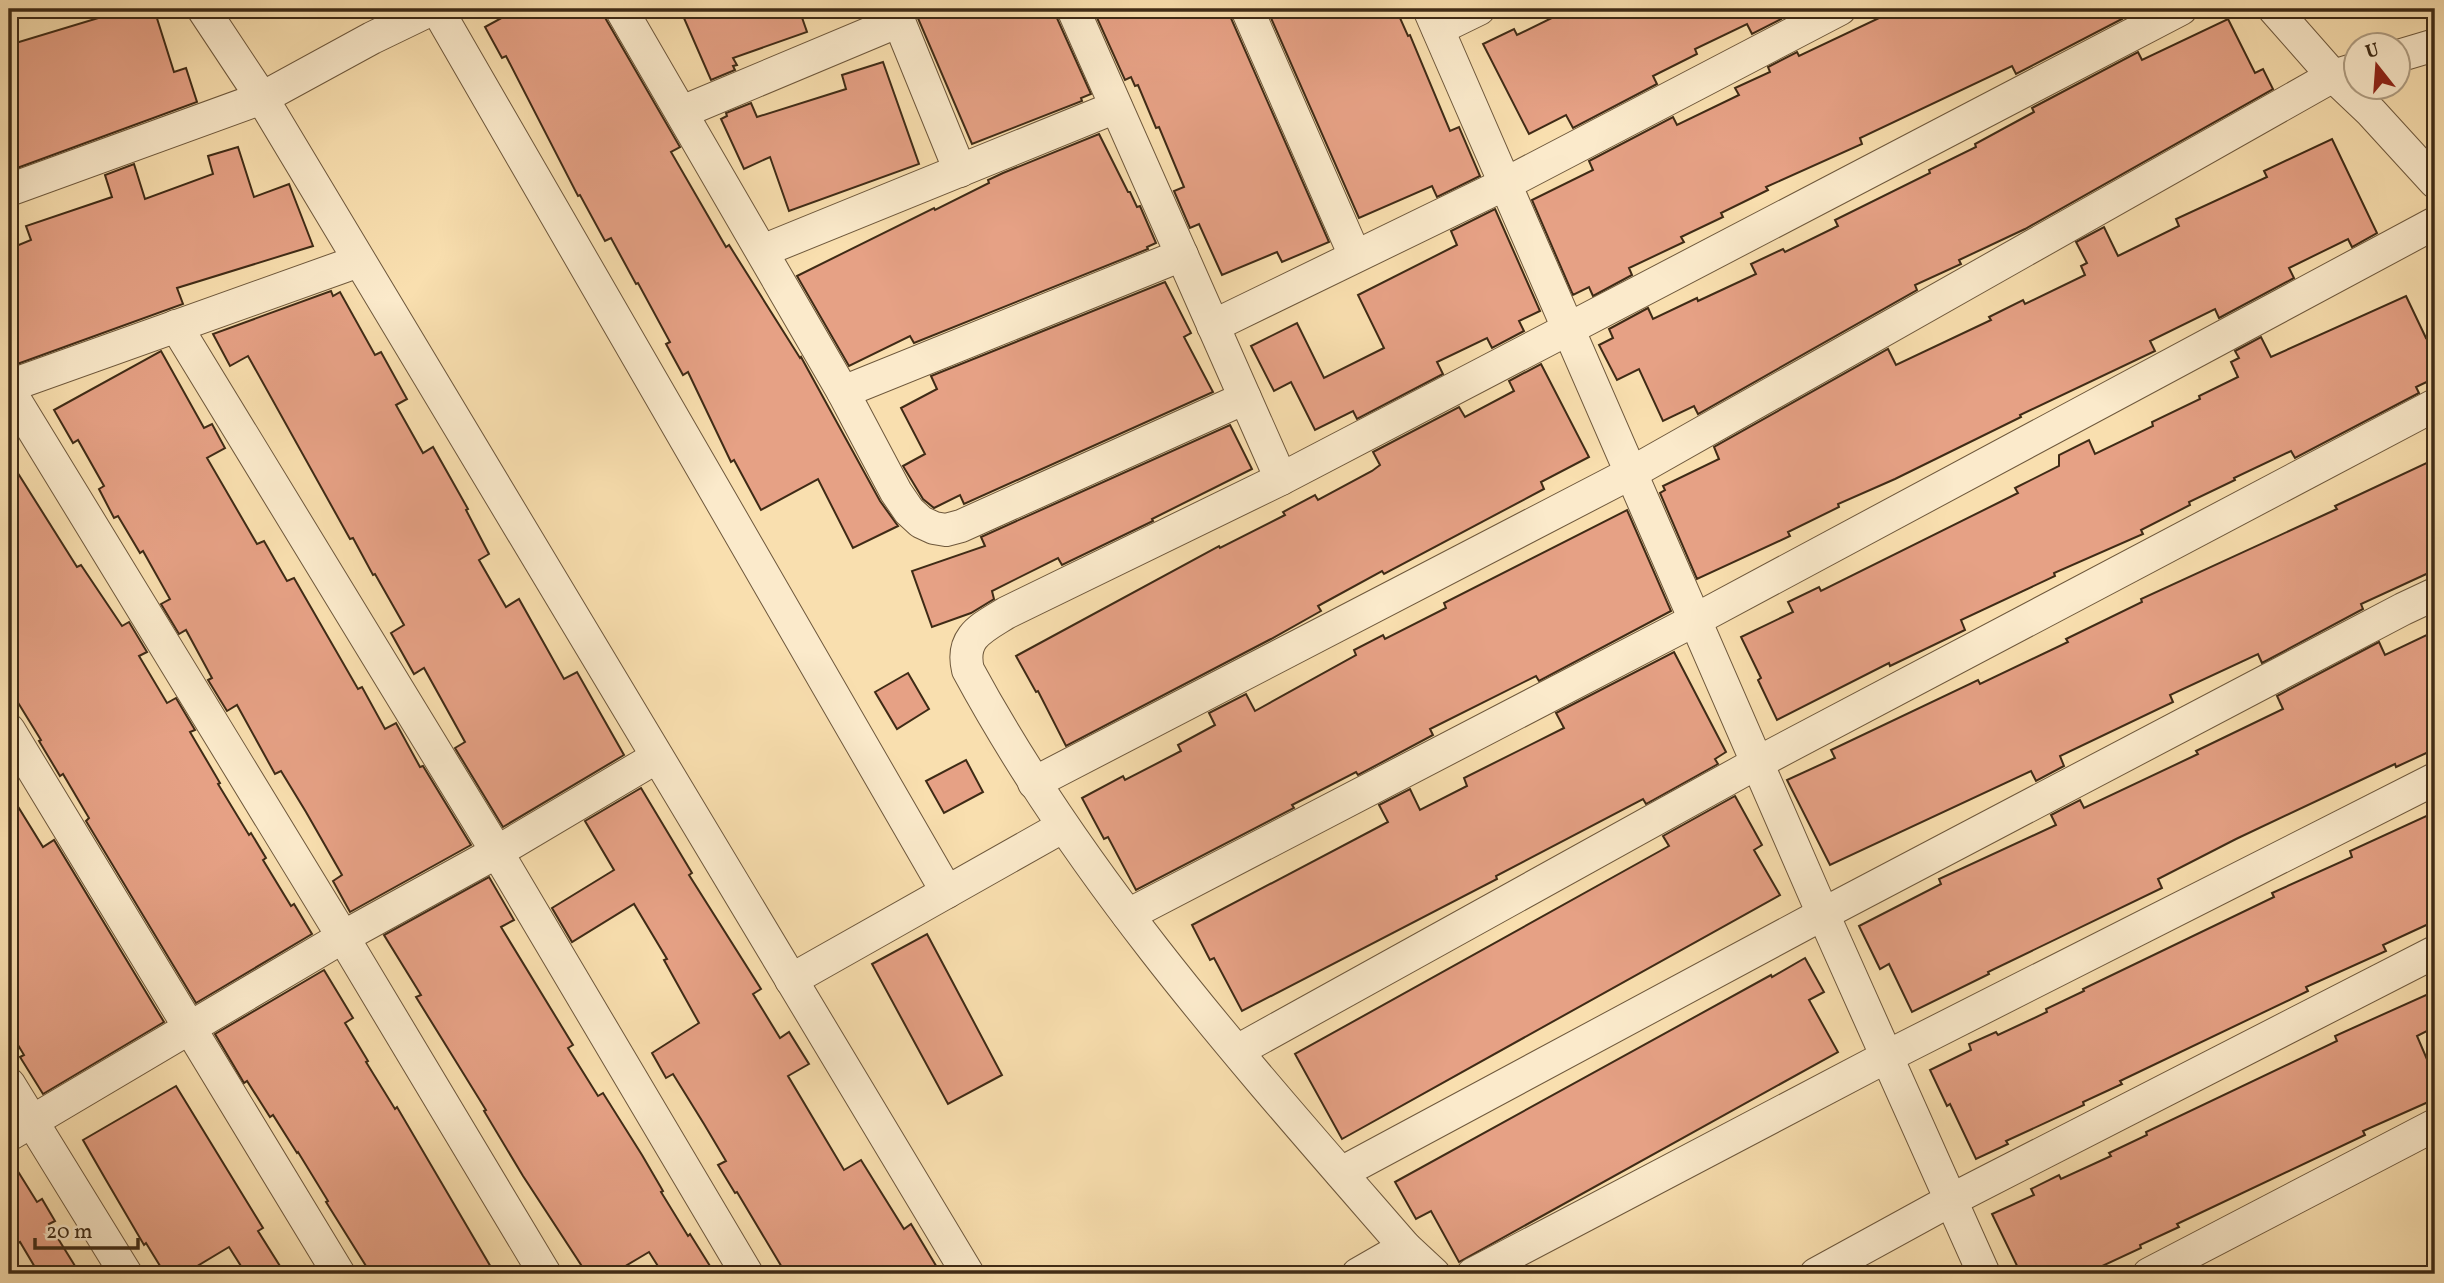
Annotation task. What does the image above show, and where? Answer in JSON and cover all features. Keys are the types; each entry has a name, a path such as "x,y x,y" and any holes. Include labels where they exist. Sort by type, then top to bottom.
{"street":[{"path":"203,9 262,98 968,1274"},
{"path":"9,190 262,98 372,38 434,9 947,892"},
{"path":"621,9 843,392 896,492 909,511 928,525 946,530 982,518 1245,398"},
{"path":"1073,9 1281,479"},
{"path":"1247,9 1355,256"},
{"path":"1479,9 1434,19 1823,914 1984,1274"},
{"path":"1213,327 1506,184 1840,9"},
{"path":"1434,1274 1405,1247 1237,1051 1128,915 1062,827 1004,736 968,670 964,656 968,643 975,634 1006,613 1281,479 2181,9"},
{"path":"2274,9 2342,70"},
{"path":"682,112 897,15 960,171"},
{"path":"2412,52 2435,45"},
{"path":"1034,783 1631,473 2342,75"},
{"path":"2364,102 2435,182"},
{"path":"762,251 1116,107"},
{"path":"1128,915 1695,620 2435,223"},
{"path":"843,392 1182,255"},
{"path":"359,261 9,388 545,1274"},
{"path":"176,326 496,852 747,1274"},
{"path":"1237,1051 1757,763 2435,405"},
{"path":"1341,1173 1823,914 2435,594"},
{"path":"9,730 338,1274"},
{"path":"20,1128 343,937 496,852 657,757"},
{"path":"1474,1274 1886,1057 2435,779"},
{"path":"791,980 1062,827"},
{"path":"1816,1274 1951,1200 2435,952"},
{"path":"9,1084 20,1128 126,1274"},
{"path":"2149,1274 2435,1125"},
{"path":"1358,1274 1405,1247"}],"building":[{"path":"128,9 154,9 174,72 186,68 197,102 9,171 9,45"},
{"path":"518,9 600,9 680,147 671,152 726,247 729,245 801,357 880,501 898,526 853,548 818,479 761,510 734,460 731,462 688,372 683,375 666,344 670,342 638,283 636,284 611,238 605,241 580,195 578,196 506,56 502,58 485,27"},
{"path":"680,9 799,9 807,32 733,58 737,65 733,66 735,70 711,80"},
{"path":"914,9 1055,9 1091,94 1081,98 1082,101 972,144"},
{"path":"1093,9 1229,9 1329,242 1282,262 1277,252 1222,275 1199,224 1190,228 1174,191 1184,187 1159,127 1156,128 1138,85 1135,86 1131,77 1125,80"},
{"path":"1267,9 1396,9 1408,36 1410,35 1450,131 1459,127 1480,176 1437,197 1432,186 1359,218"},
{"path":"1570,9 1778,9 1776,10 1781,19 1752,34 1747,24 1695,49 1697,54 1653,76 1657,84 1573,128 1566,115 1529,134 1483,44 1514,29 1517,35"},
{"path":"1898,9 2118,9 2122,19 2016,74 2012,66 1860,138 1862,144 1766,187 1768,190 1721,213 1723,217 1681,237 1684,242 1629,268 1632,275 1593,296 1589,287 1573,295 1532,200 1593,170 1589,161 1673,117 1677,125 1739,95 1735,88 1770,72 1768,67 1797,52 1799,56"},
{"path":"2228,19 2255,73 2263,69 2273,89 2025,229 1959,260 1961,264 1915,285 1917,290 1698,414 1694,406 1663,421 1639,369 1617,380 1599,345 1613,338 1609,329 1648,308 1653,319 1756,274 1751,264 1783,249 1785,252 1838,226 1835,220 1976,147 1975,144 2034,112 2032,108 2138,52 2142,60"},
{"path":"883,62 919,164 789,211 770,157 744,169 721,119 727,116 726,113 751,103 757,117 846,89 842,75"},
{"path":"1099,134 1128,192 1137,207 1140,206 1156,243 1147,247 1148,249 914,343 910,336 849,366 797,276 989,183 988,180"},
{"path":"2332,139 2377,233 2352,247 2348,239 2289,268 2294,278 2219,318 2215,309 2150,341 2155,351 2020,415 2021,417 1895,479 1838,504 1839,507 1788,532 1790,536 1697,579 1660,493 1665,490 1663,486 1719,459 1714,447 1888,349 1896,365 1991,320 1989,317 2023,300 2025,304 2085,275 2081,266 2087,263 2076,242 2104,227 2118,256 2179,226 2176,219 2267,177 2264,171"},
{"path":"238,147 254,197 289,184 313,246 177,288 183,304 9,367 9,249 31,240 26,226 112,197 105,175 134,164 145,199 213,174 208,156"},
{"path":"1495,209 1540,311 1519,321 1524,331 1492,348 1487,338 1437,362 1443,374 1357,419 1353,411 1315,430 1291,382 1274,391 1251,346 1297,323 1324,378 1384,348 1358,295 1457,245 1451,231"},
{"path":"1165,282 1191,333 1184,337 1213,392 964,504 960,495 934,508 923,499 903,466 925,454 901,408 937,389 931,376"},
{"path":"331,291 333,296 340,292 375,355 381,352 407,399 396,405 423,453 433,447 468,509 466,510 489,554 479,560 506,607 519,599 564,679 577,672 624,755 503,827 455,748 465,742 424,668 414,674 391,633 404,625 353,538 350,539 248,356 230,366 213,334"},
{"path":"2406,296 2426,338 2435,333 2435,378 2416,387 2419,393 2295,458 2291,451 2234,478 2235,480 2189,502 2190,505 2141,530 2143,534 2054,573 2055,576 1961,620 1965,630 1890,666 1889,663 1777,720 1741,637 1793,612 1788,602 1819,587 1821,591 2018,493 2015,488 2059,466 2059,455 2089,440 2095,454 2153,426 2152,422 2238,377 2231,362 2239,358 2235,351 2261,337 2271,357"},
{"path":"161,351 204,428 212,424 225,448 207,458 257,544 264,541 287,581 294,578 358,689 362,687 385,729 396,723 420,767 423,766 471,845 350,912 333,881 342,875 306,812 281,771 275,774 237,705 227,711 208,680 212,678 186,630 179,634 161,604 170,599 143,551 140,553 118,516 114,518 99,489 104,486 78,440 73,443 54,410"},
{"path":"1541,364 1589,457 1541,482 1544,489 1384,574 1382,571 1318,606 1321,611 1271,639 1066,746 1038,691 1036,692 1016,656 1219,546 1220,548 1285,515 1283,512 1315,495 1318,500 1372,471 1380,465 1373,452 1459,407 1465,417 1514,391 1509,381"},
{"path":"1230,425 1252,469 1062,565 1058,558 992,591 994,599 971,613 932,627 912,571 985,546 981,537"},
{"path":"9,459 77,567 81,565 122,626 129,622 147,652 139,656 167,703 176,698 195,730 190,732 220,783 218,784 266,858 263,860 291,906 294,904 312,934 196,1003 86,821 89,818 63,774 60,776 9,688"},
{"path":"2435,459 2435,570 2361,604 2363,609 2262,663 2258,654 2170,695 2173,702 2060,756 2064,766 2036,781 2031,771 1830,865 1787,780 1835,758 1831,750 1978,680 1980,684 2068,642 2066,639 2142,602 2141,599 2337,509 2335,506"},
{"path":"1627,510 1671,611 1539,681 1536,676 1430,729 1433,735 1358,775 1356,772 1292,805 1294,808 1136,890 1108,837 1104,839 1082,798 1123,776 1125,780 1181,751 1178,745 1215,725 1209,713 1246,694 1255,711 1356,655 1354,650 1383,635 1385,639 1446,608 1444,603"},
{"path":"2435,631 2435,749 2396,767 2395,764 2236,839 2158,879 2162,888 1912,1012 1889,964 1880,969 1859,926 1941,884 1939,879 2056,825 2051,815 2080,800 2084,808 2198,754 2196,751 2283,709 2277,696 2379,642 2385,655"},
{"path":"1674,652 1726,752 1715,759 1718,764 1646,804 1643,799 1496,876 1497,879 1242,1011 1214,958 1210,960 1192,925 1388,822 1379,805 1410,789 1420,810 1467,786 1464,778 1564,728 1556,713"},
{"path":"908,673 929,709 897,729 875,692"},
{"path":"966,760 983,792 944,813 926,781"},
{"path":"641,788 692,873 689,875 761,989 753,994 780,1038 789,1032 809,1064 788,1076 844,1170 861,1160 904,1229 911,1224 941,1274 786,1274 718,1165 726,1161 704,1124 673,1074 666,1078 652,1053 699,1023 664,960 667,959 634,904 572,942 552,908 614,870 585,821"},
{"path":"9,792 43,847 54,840 164,1022 43,1094 20,1057 24,1055 9,1030"},
{"path":"1735,796 1762,845 1754,850 1780,895 1342,1139 1295,1054 1669,846 1663,836"},
{"path":"2435,812 2435,921 2383,945 2386,951 2306,987 2308,991 2120,1081 2122,1084 2083,1102 2084,1105 2006,1141 2008,1144 1976,1159 1950,1104 1947,1106 1930,1070 1971,1050 1969,1044 1996,1032 1998,1035 2047,1012 2046,1009 2084,991 2083,989 2274,897 2272,893 2352,857 2350,851"},
{"path":"489,877 514,920 501,927 573,1045 568,1048 598,1096 603,1093 688,1236 690,1234 715,1274 663,1274 649,1252 612,1274 587,1274 523,1176 484,1111 486,1110 416,997 421,995 384,935"},
{"path":"927,934 1002,1075 948,1104 872,964"},
{"path":"1805,958 1824,992 1809,1000 1838,1052 1459,1262 1431,1211 1416,1219 1395,1182"},
{"path":"324,970 353,1018 345,1023 368,1061 366,1062 395,1109 397,1107 495,1274 371,1274 298,1152 273,1115 270,1117 247,1081 244,1083 215,1034"},
{"path":"2435,991 2435,1027 2417,1036 2435,1078 2435,1099 2363,1131 2365,1135 2177,1224 2179,1227 2140,1245 2141,1248 2085,1274 2021,1274 1992,1214 2034,1195 2031,1189 2059,1175 2061,1179 2111,1156 2109,1153 2147,1135 2146,1132 2337,1041 2335,1036"},
{"path":"176,1086 263,1228 258,1231 285,1274 246,1274 229,1247 184,1274 165,1274 146,1243 144,1245 106,1180 83,1140"},
{"path":"9,1157 37,1202 42,1199 55,1221 49,1224 80,1274 39,1274 20,1242 9,1249"}]}
